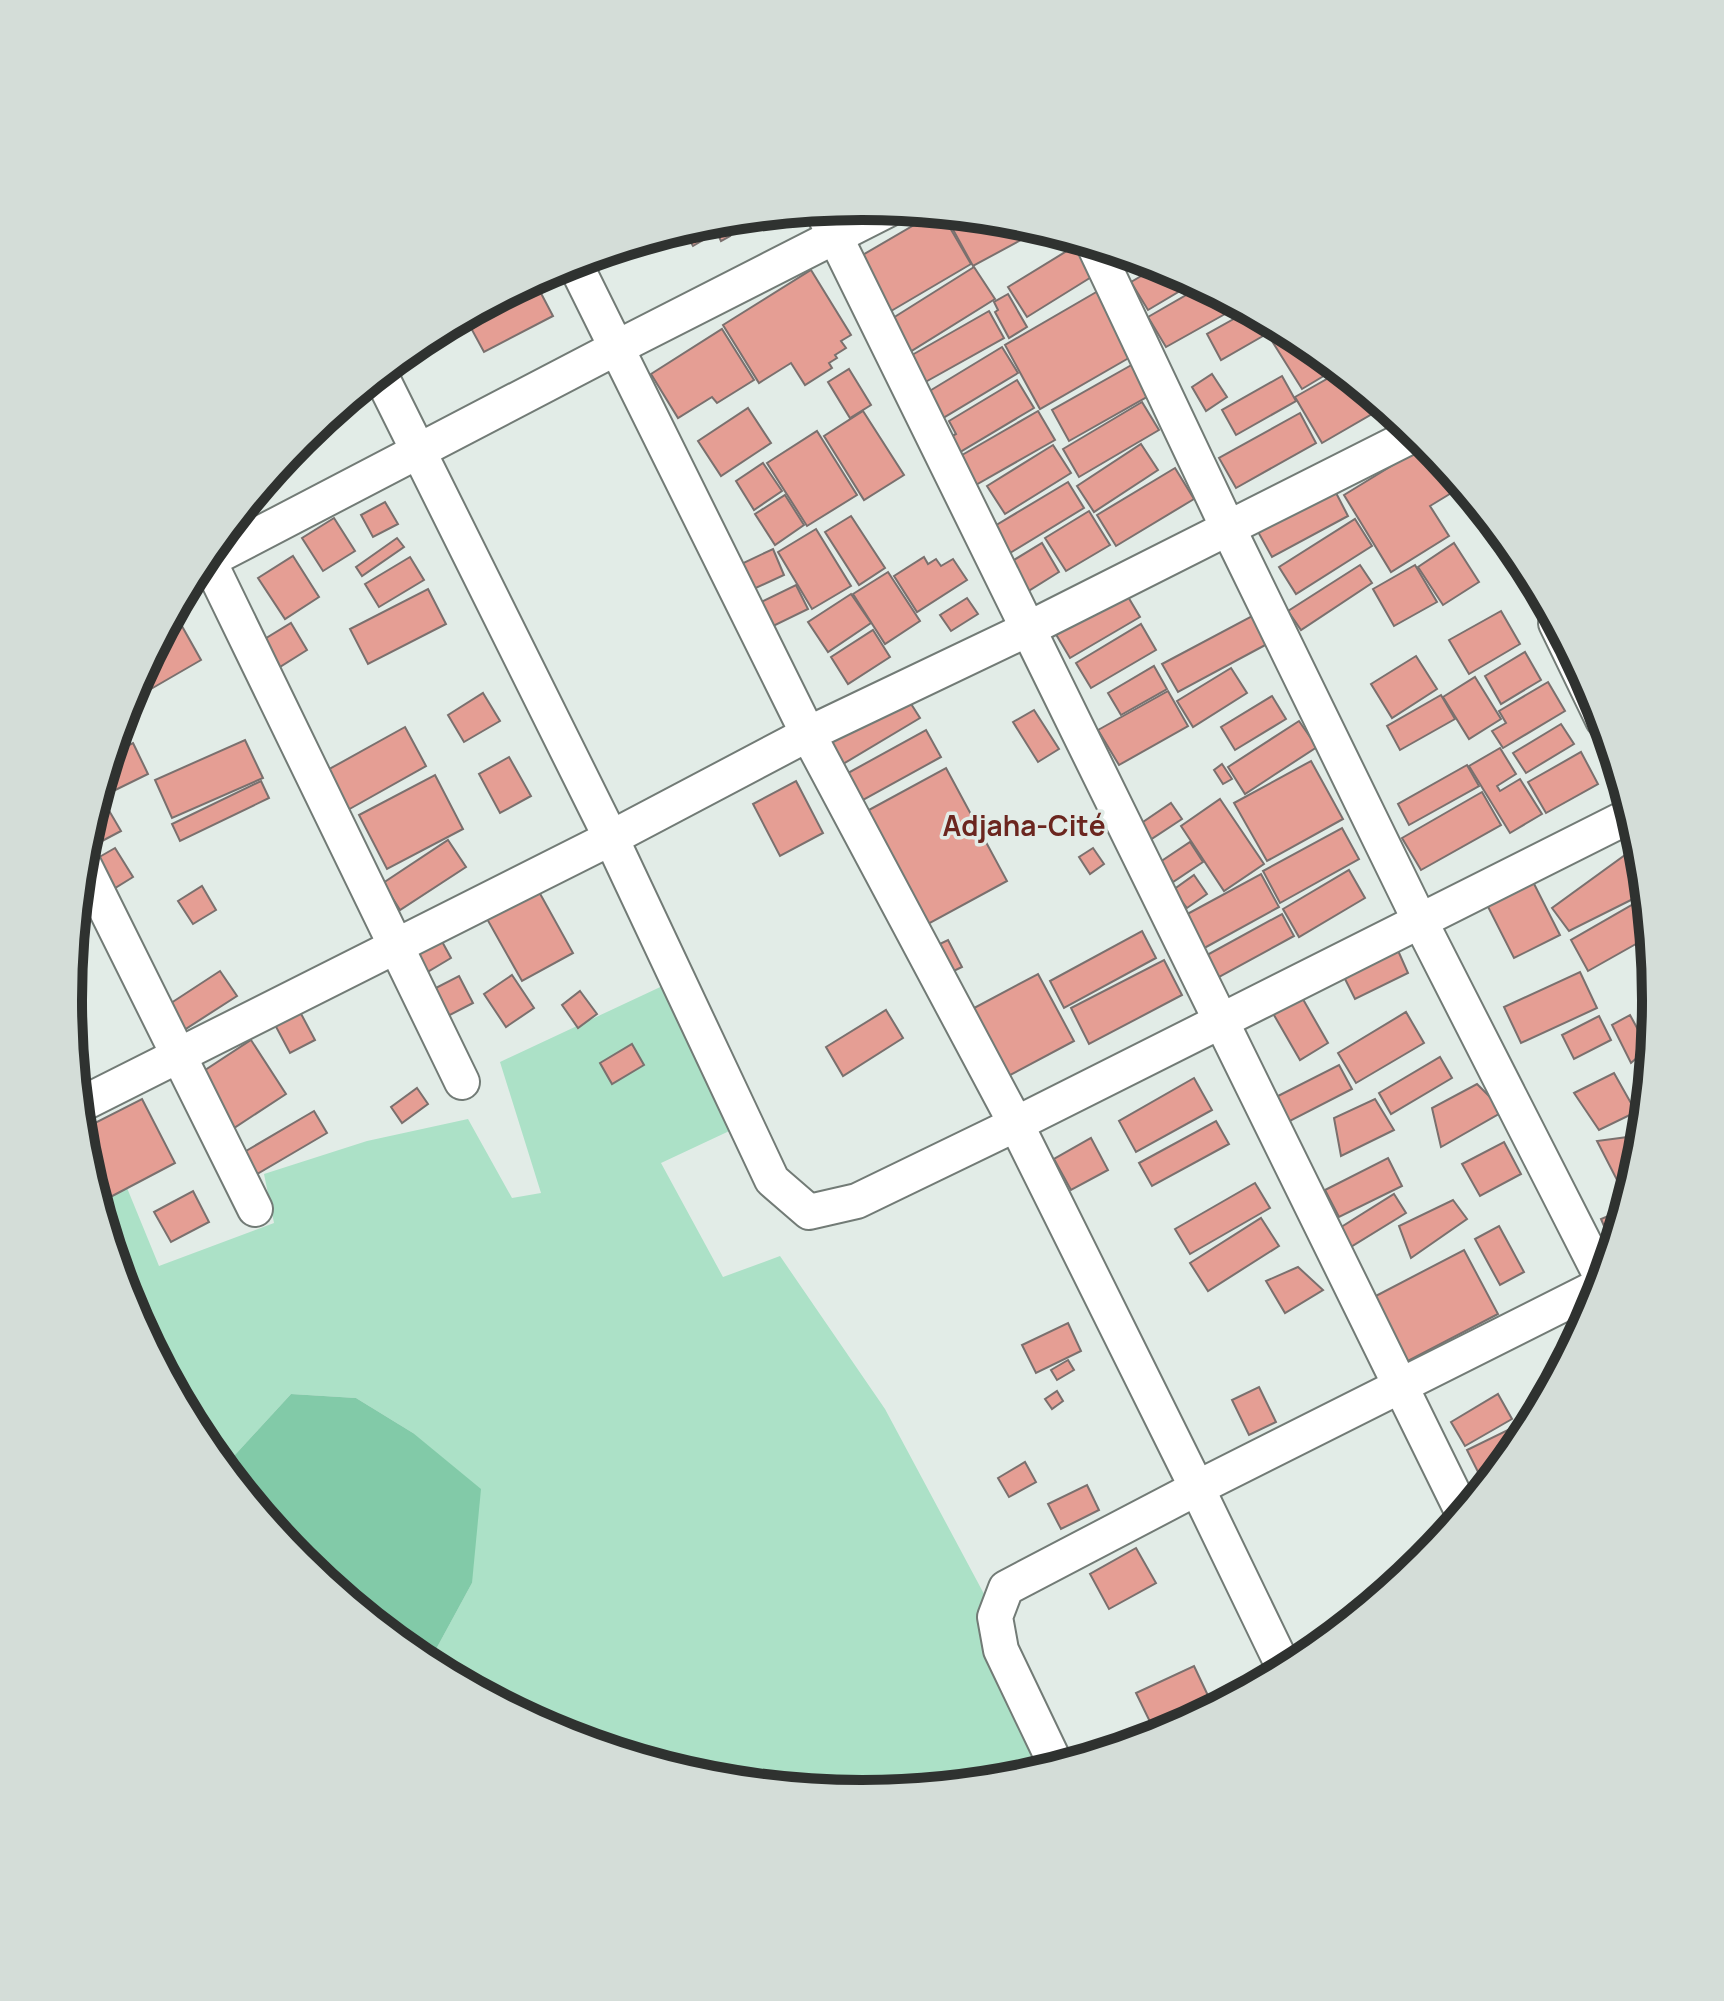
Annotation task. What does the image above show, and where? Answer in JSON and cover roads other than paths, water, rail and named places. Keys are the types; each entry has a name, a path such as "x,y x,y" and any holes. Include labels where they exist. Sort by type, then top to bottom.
{"street":[{"path":"225,550 616,348 828,224 1458,1503"},
{"path":"1100,258 1420,921 1595,1268"},
{"path":"580,274 808,734 1016,1124 1280,1659"},
{"path":"385,384 611,838 772,1180 809,1212 857,1201 1620,820"},
{"path":"89,1101 611,838 808,734 1028,629 1404,440"},
{"path":"210,572 462,1082"},
{"path":"92,881 255,1209"},
{"path":"1052,1757 1001,1650 995,1617 1006,1588 1586,1290"}],"district":[{"name":"Adjaha-Cité","path":"1024,825"}]}
